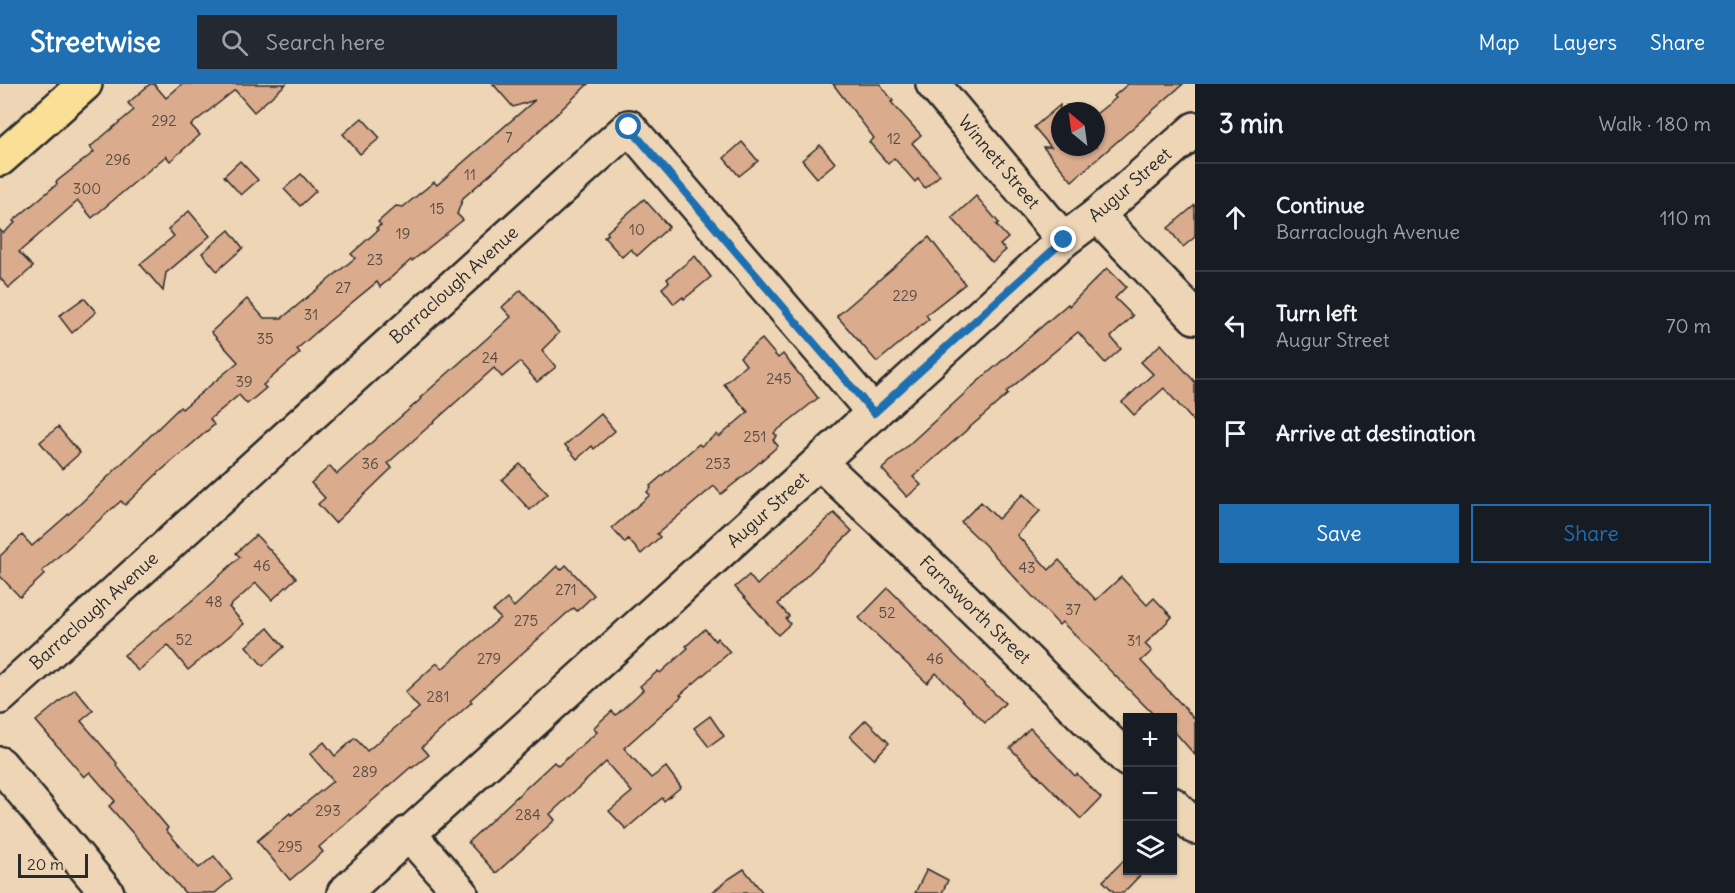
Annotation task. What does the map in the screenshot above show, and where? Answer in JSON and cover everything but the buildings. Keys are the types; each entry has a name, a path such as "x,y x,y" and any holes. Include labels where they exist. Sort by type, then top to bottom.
{"main road":[{"path":"0,159 85,84"}],"street":[{"name":"Winnett Street","path":"933,84 1064,240"},
{"name":"Barraclough Avenue","path":"0,697 629,127 874,413"},
{"name":"Augur Street","path":"344,893 1064,240 1097,215 1195,129"},
{"path":"1097,215 1195,317"},
{"name":"Farnsworth Street","path":"820,463 952,587 1123,755"},
{"path":"0,764 107,893"},
{"path":"1177,808 1195,827"},
{"path":"408,833 461,893"}],"route":[{"path":"629,127 874,413 1064,240"}]}
